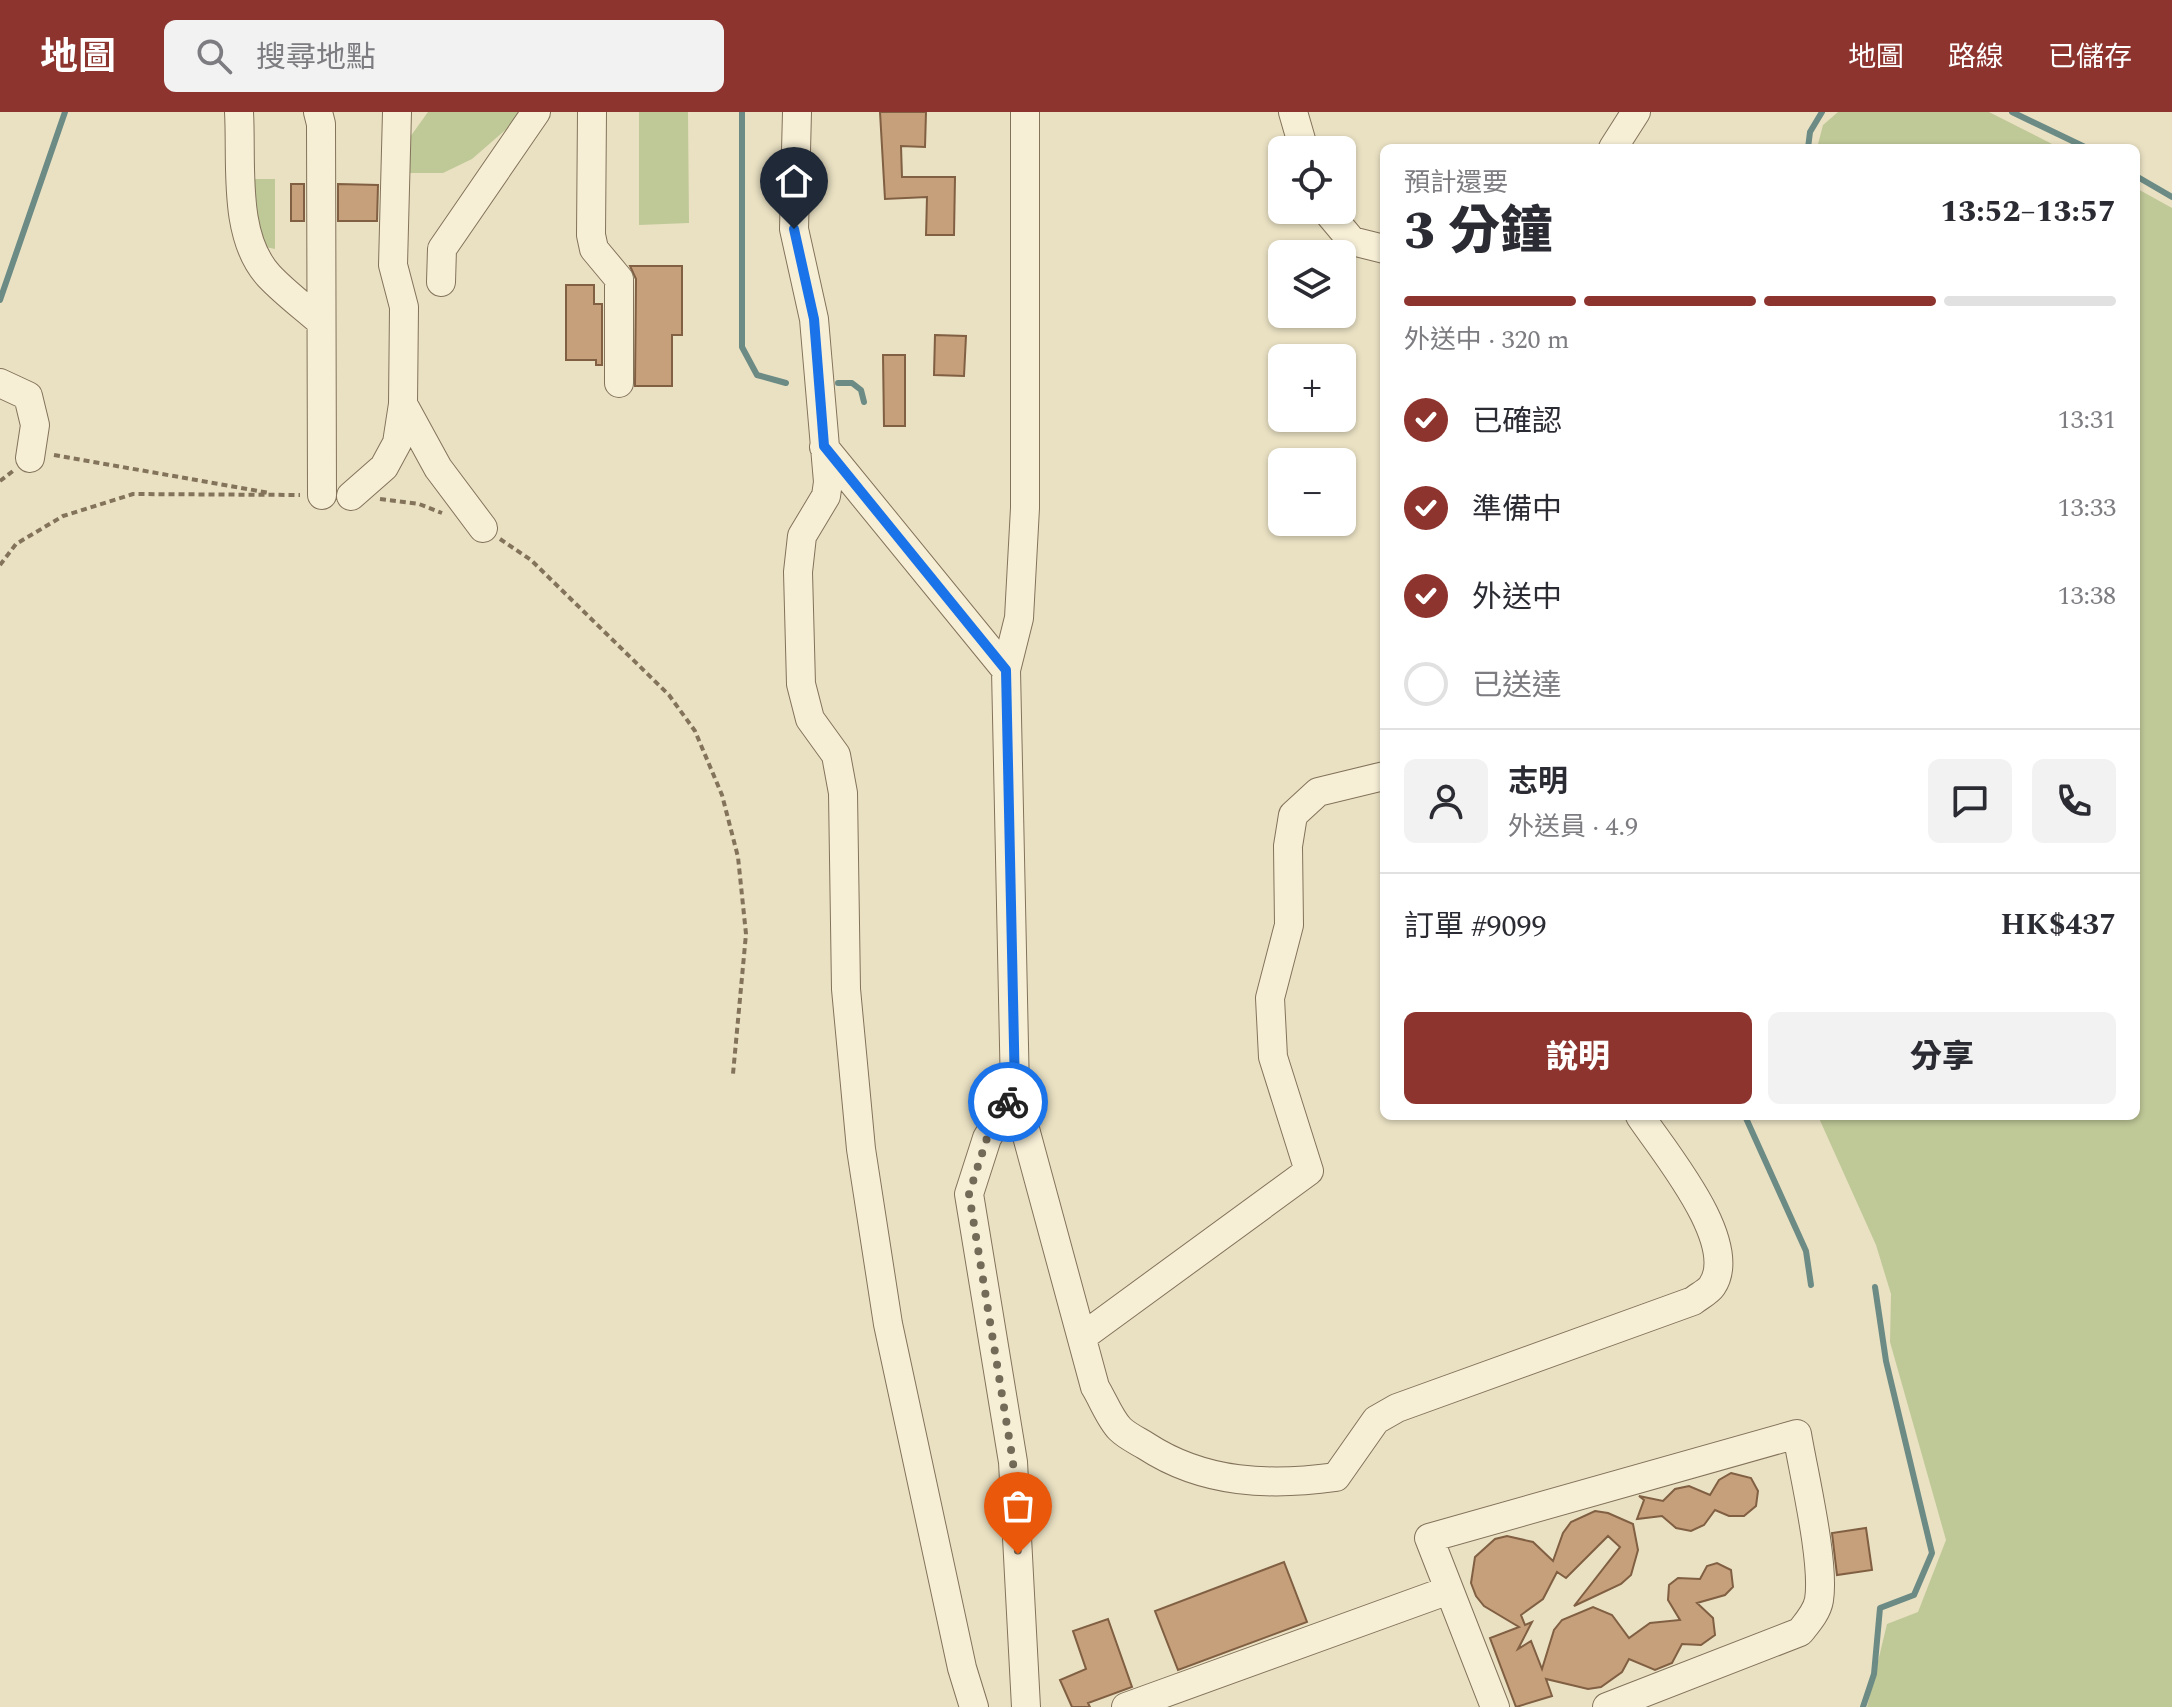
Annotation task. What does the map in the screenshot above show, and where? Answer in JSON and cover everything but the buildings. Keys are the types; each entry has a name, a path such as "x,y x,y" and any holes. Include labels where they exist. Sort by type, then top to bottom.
{"lane":[{"path":"239,112 244,213 253,249 268,275 321,322"},
{"path":"318,112 321,124 322,495"},
{"path":"351,496 384,467 397,443 403,404 404,307 393,265 397,112"},
{"path":"441,282 442,249 536,112"},
{"path":"592,112 591,235 594,249 616,271 619,279 619,383"},
{"path":"797,112 794,229 814,319 828,482 826,496 802,536 798,572 801,684 810,719 836,755 843,793 846,989 861,1149 888,1324 962,1668 974,1707"},
{"path":"1025,112 1025,508 1019,618 1006,670 1015,1092 1095,1387 1120,1429 1157,1453 1195,1470 1241,1481 1301,1482 1336,1477 1376,1420 1397,1408 1693,1301 1712,1288 1719,1271 1715,1236 1698,1203 1643,1120"},
{"path":"1293,112 1300,136"},
{"path":"1616,144 1636,112"},
{"path":"1338,224 1352,241 1380,248"},
{"path":"0,383 28,396 35,425 30,458"},
{"path":"403,404 438,468 483,528"},
{"path":"824,446 1006,670"},
{"path":"1082,1337 1309,1171 1273,1057 1270,998 1289,925 1288,846 1293,815 1318,792 1380,777"},
{"path":"1015,1092 987,1138 969,1194 1013,1462 1026,1707"},
{"path":"1495,1707 1429,1538 1797,1434 1819,1568 1819,1603 1811,1618 1800,1632 1607,1707"},
{"path":"1126,1707 1449,1590"}],"path":[{"path":"0,481 30,458 56,455 284,495"},
{"path":"0,565 16,544 63,516 133,494 322,495"},
{"path":"351,496 419,504 445,514"},
{"path":"483,528 531,560 669,695 695,731 722,795 738,857 746,934 733,1074"}],"green space":[{"path":"428,112 526,112 472,159 443,173 410,173 410,137"},
{"path":"639,112 688,112 689,223 639,225"},
{"path":"1838,112 1989,112 2052,144 1818,144 1823,125"},
{"path":"251,179 275,179 275,249 265,247 254,214"},
{"path":"2140,190 2172,208 2172,1707 1867,1707 1887,1624 1918,1612 1946,1540 1890,1342 1891,1294 1876,1245 1820,1120 2140,1120"}],"waterway":[{"path":"0,300 65,112"},
{"path":"742,112 742,347 757,375 786,383"},
{"path":"1808,144 1810,132 1822,112"},
{"path":"2012,112 2079,144"},
{"path":"2140,178 2172,197"},
{"path":"838,383 852,383 861,390 864,402"},
{"path":"1747,1120 1806,1251 1811,1285"},
{"path":"1863,1707 1874,1674 1880,1608 1914,1595 1932,1553 1886,1361 1875,1287"}],"way so far":[{"path":"1008,1102 987,1138 974,1170 969,1194 1013,1462 1018,1554"}],"route":[{"path":"794,229 814,319 824,446 1006,670 1015,1092 1008,1102"}]}
